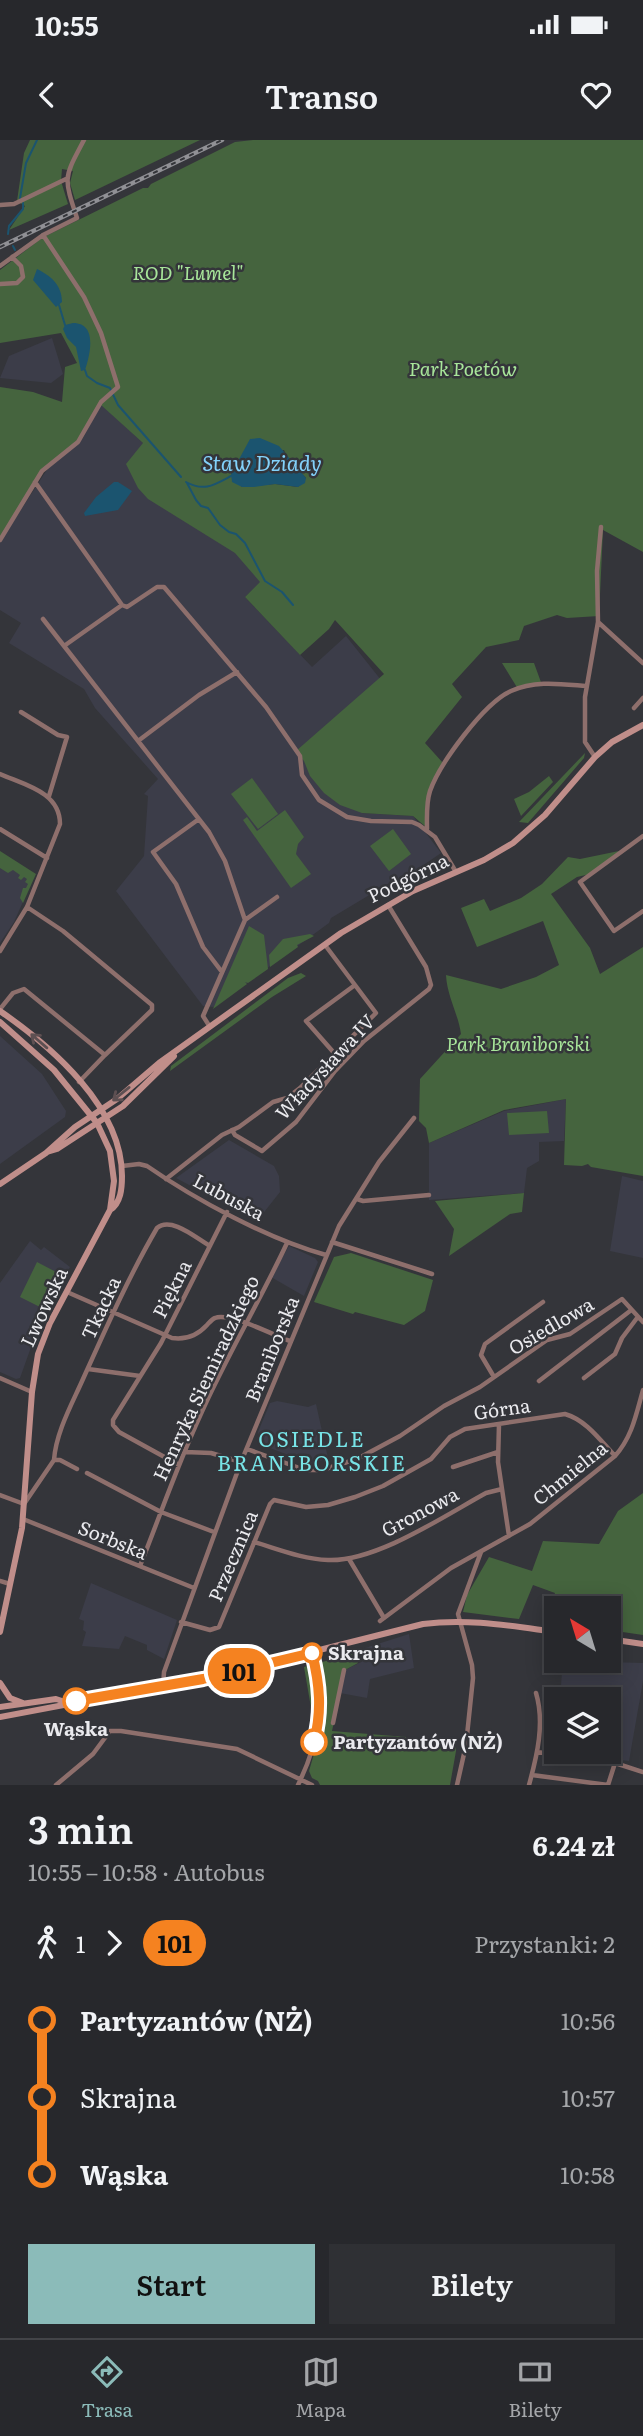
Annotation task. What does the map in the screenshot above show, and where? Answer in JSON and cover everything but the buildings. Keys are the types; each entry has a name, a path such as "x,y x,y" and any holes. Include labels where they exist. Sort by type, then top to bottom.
{"street":[{"path":"0,266 43,235 77,218 66,179 84,140"},
{"path":"0,205 21,201 66,179"},
{"path":"0,540 35,482 50,463 78,442 97,408 117,388 101,333 84,297 43,235"},
{"path":"0,284 17,283 23,277 21,266 12,257"},
{"path":"35,482 122,605 127,607 157,587 164,587 256,693 300,756 302,775 307,784 327,806 347,817 371,821 412,822 427,829 443,847 456,872"},
{"path":"595,757 585,742 586,686 598,622 597,571 601,527"},
{"path":"64,646 122,605"},
{"path":"43,619 219,847 245,920"},
{"path":"598,622 643,663"},
{"path":"138,741 199,695 237,672"},
{"path":"427,829 429,793 448,757 463,735 503,696 514,689 543,683 586,686"},
{"path":"634,709 643,698"},
{"path":"21,712 58,735 67,737 49,796"},
{"name":"Podgórna","path":"0,1184 46,1153 90,1115 101,1110 159,1063 325,944 388,904 500,851 532,828 595,757 612,742 642,727"},
{"path":"0,774 49,796 59,810 60,824 27,907 0,951"},
{"path":"199,819 153,852 176,884 203,947 222,972"},
{"path":"0,829 47,858"},
{"path":"643,836 580,882 614,931 643,911"},
{"path":"210,1027 203,1016 245,920 277,897"},
{"name":"Władysława IV","path":"232,1130 234,1135 262,1151 296,1122 335,1071 364,1041 429,989 431,985 426,967 388,904"},
{"path":"27,907 63,931 152,1005 152,1010 76,1079 58,1075"},
{"name":"Władysława IV","path":"166,1179 222,1135 300,1088 376,1013 325,944"},
{"name":"Władysława IV","path":"335,1055 306,1021 355,985"},
{"path":"0,1010 13,993 24,989 105,1055"},
{"name":"Lwowska","path":"0,1010 32,1035 76,1079 107,1117 119,1147 122,1166 121,1190 115,1206 110,1210"},
{"name":"Lwowska","path":"0,1023 58,1075 97,1123 112,1159 114,1181 110,1210 41,1345 32,1392 24,1504 0,1632"},
{"name":"Podgórna","path":"46,1153 57,1149 107,1117 143,1088 180,1049"},
{"name":"Braniborska","path":"163,1687 164,1672 214,1532 332,1241 379,1162 414,1118"},
{"name":"Lubuska","path":"122,1166 143,1164 287,1243 326,1255"},
{"path":"357,1199 363,1201 429,1195"},
{"name":"Piękna","path":"179,1465 119,1432 113,1425 115,1415 164,1336 227,1212"},
{"name":"Tkacka","path":"24,1504 54,1460 63,1426 88,1369 147,1245 160,1224 169,1223 210,1246"},
{"path":"332,1241 432,1274"},
{"name":"Henryka Siemiradzkiego","path":"140,1566 179,1465 245,1323 287,1243"},
{"path":"67,1292 164,1336 186,1339 215,1318 225,1317 290,1341"},
{"name":"Osiedlowa","path":"247,1449 300,1469 322,1470 357,1459 494,1377 547,1340 569,1334 622,1299 630,1311 539,1381"},
{"name":"Osiedlowa","path":"494,1377 481,1355 485,1344 543,1302"},
{"path":"630,1311 643,1322"},
{"path":"584,1378 615,1354 622,1338 637,1318"},
{"path":"88,1369 140,1376"},
{"path":"0,1378 32,1392"},
{"name":"Chmielna","path":"349,1559 382,1620 451,1568 530,1524 615,1456 625,1446 632,1432 643,1390"},
{"name":"Górna","path":"274,1500 306,1507 355,1497 383,1486 424,1463 455,1433 476,1426 565,1414 584,1423 615,1456"},
{"path":"499,1424 498,1452 509,1536"},
{"path":"185,1452 211,1453 241,1462"},
{"path":"453,1467 498,1452"},
{"path":"54,1460 60,1460 77,1469"},
{"path":"87,1473 161,1512 214,1532"},
{"name":"Gronowa","path":"254,1542 314,1559 349,1559 386,1547 486,1493 502,1489"},
{"path":"0,1495 24,1504"},
{"name":"Przecznica","path":"181,1622 210,1630 219,1628 274,1500"},
{"name":"Sorbska","path":"22,1518 194,1588"},
{"path":"457,1785 466,1746 472,1678 469,1653 459,1621 459,1608 481,1551"},
{"path":"0,1581 10,1584"},
{"path":"0,1717 163,1687 423,1624 459,1621 544,1631"},
{"path":"621,1641 643,1644"},
{"path":"300,1782 319,1720 320,1684 312,1653"},
{"path":"333,1723 344,1670"},
{"path":"0,1685 0,1701"},
{"path":"0,1685 10,1698 25,1704"},
{"path":"529,1785 537,1752 541,1711 536,1693"},
{"path":"0,1708 55,1699 66,1703"},
{"path":"0,1708 19,1714"},
{"path":"56,1785 93,1754 110,1731 237,1749 300,1782 312,1785"},
{"path":"537,1752 544,1753"},
{"path":"532,1775 608,1785 615,1764"},
{"path":"618,1764 643,1772"}],"shaded area":[{"path":"52,338 63,374 51,383 0,378 9,356"},
{"path":"101,404 143,443 261,582 245,597 312,667 346,636 385,685 362,813 413,816 441,853 396,884 391,882 331,918 329,923 214,1007 203,1006 116,891 144,856 148,796 144,794 158,779 95,708 84,689 9,643 21,623 0,610 0,542 50,465 83,438"},
{"path":"0,856 34,877 14,922 0,943"},
{"path":"0,1036 42,1074 66,1111 65,1117 0,1164"},
{"path":"566,1099 564,1141 539,1142 539,1161 527,1168 524,1193 429,1200 429,1143 504,1111"},
{"path":"229,1140 274,1166 279,1176 280,1192 257,1221 176,1178"},
{"path":"622,1176 643,1181 643,1258 610,1251"},
{"path":"30,1241 41,1250 44,1247 70,1267 40,1322 20,1378 16,1379 0,1372 0,1283"},
{"path":"289,1246 318,1262 304,1296 271,1277"},
{"path":"277,1401 308,1407 316,1404 328,1458 311,1464 260,1444 258,1432 270,1403"},
{"path":"91,1583 177,1620 164,1659 147,1650 147,1645 125,1636 119,1649 82,1646 86,1632 83,1630 84,1621 79,1619"},
{"path":"409,1634 414,1668 370,1679 367,1698 340,1693 345,1670 365,1660 362,1649"},
{"path":"621,1662 643,1663 643,1681 629,1761 621,1760 621,1687 561,1687 562,1673 621,1673"}],"green space":[{"path":"30,140 200,140 75,200 70,183 73,171 62,169 61,181 68,204 9,230 25,206 17,201 24,153"},
{"name":"Park Poetów","path":"643,140 643,552 603,530 599,616 567,618 557,615 524,626 519,640 486,647 452,684 462,697 425,743 443,763 427,795 426,827 413,816 362,813 340,805 324,793 310,776 296,751 384,674 335,620 329,629 300,655 245,597 260,582 235,553 148,499 138,488 126,464 143,443 101,405 78,443 42,470 0,538 0,387 33,392 62,402 65,367 77,363 61,333 0,343 0,270 42,238 143,188 148,188 151,184 235,142","holes":["284,450 306,478 298,487 275,484 242,487 231,474 236,465"]},
{"path":"502,663 534,663 542,685 518,689"},
{"path":"585,753 584,758 528,823 519,822"},
{"path":"549,776 553,782 521,816 514,799 529,792"},
{"path":"252,778 278,814 258,829 231,794"},
{"path":"285,810 304,837 298,844 296,854 311,874 291,888 243,820 247,817 257,831"},
{"path":"393,829 411,854 389,871 370,846"},
{"path":"0,851 36,874 23,903 20,898 23,888 28,884 25,882 27,879 24,877 21,880 18,878 20,875 13,870 8,873 0,868"},
{"name":"Park Braniborski","path":"619,851 590,874 577,877 551,894 590,948 600,974 643,947 643,1176 591,1167 588,1164 564,1165 566,1099 504,1110 429,1143 426,1128 419,1121 420,1079 461,1034 446,975 501,989 536,977 559,965 543,921 477,947 461,908 484,899 490,911 521,898 542,884 568,857 580,859"},
{"path":"249,926 264,935 268,969 248,983 245,982 247,984 213,1009"},
{"path":"310,934 314,936 297,945 298,947 270,967 269,955 283,939"},
{"path":"301,973 306,976 272,997 170,1071 171,1066 288,978"},
{"path":"547,1111 549,1133 509,1135 507,1113"},
{"path":"524,1193 522,1212 510,1214 449,1256 454,1229 435,1201"},
{"path":"351,1253 433,1280 425,1311 404,1325 314,1302 334,1257"},
{"path":"37,1262 58,1273 40,1307 20,1297"},
{"path":"643,1493 643,1635 621,1632 621,1596 554,1596 555,1593 533,1585 519,1619 463,1612 467,1595 489,1557 532,1571 543,1541 599,1544 618,1511"},
{"path":"355,1653 358,1663 345,1670 332,1731 456,1741 450,1785 320,1785 312,1778 309,1771 321,1730 314,1725 304,1667"}],"water":[{"path":"37,269 58,286 62,302 56,307 33,280"},
{"path":"81,324 89,334 89,356 85,370 81,371 76,347 63,329 65,325"},
{"name":"Staw Dziady","path":"260,438 279,446 306,478 305,483 298,487 275,484 242,487 232,482 231,474 250,439"},
{"path":"114,482 132,491 118,510 85,516 84,513 96,497"}],"waterway":[{"path":"20,198 26,163 37,140"},
{"path":"8,234 9,226 23,209 23,203"},
{"path":"13,246 15,250"},
{"path":"59,305 65,325"},
{"path":"85,370 87,376 110,388 118,405 181,477"},
{"path":"186,482 204,487 231,476"},
{"path":"187,483 201,506 208,508 220,525 245,543 265,581 282,592 293,605"}],"railway":[{"path":"0,247 222,140"}],"bus line":[{"name":"101","path":"76,1701 203,1679 312,1653 320,1684 319,1720 314,1742"}],"place":[{"name":"Skrajna","path":"312,1653"},
{"name":"Wąska","path":"76,1701"},
{"name":"Partyzantów (NŻ)","path":"314,1742"}],"district":[{"name":"OSIEDLE BRANIBORSKIE","path":"312,1452"}],"park label":[{"name":"ROD \"Lumel\"","path":"188,273"}]}
